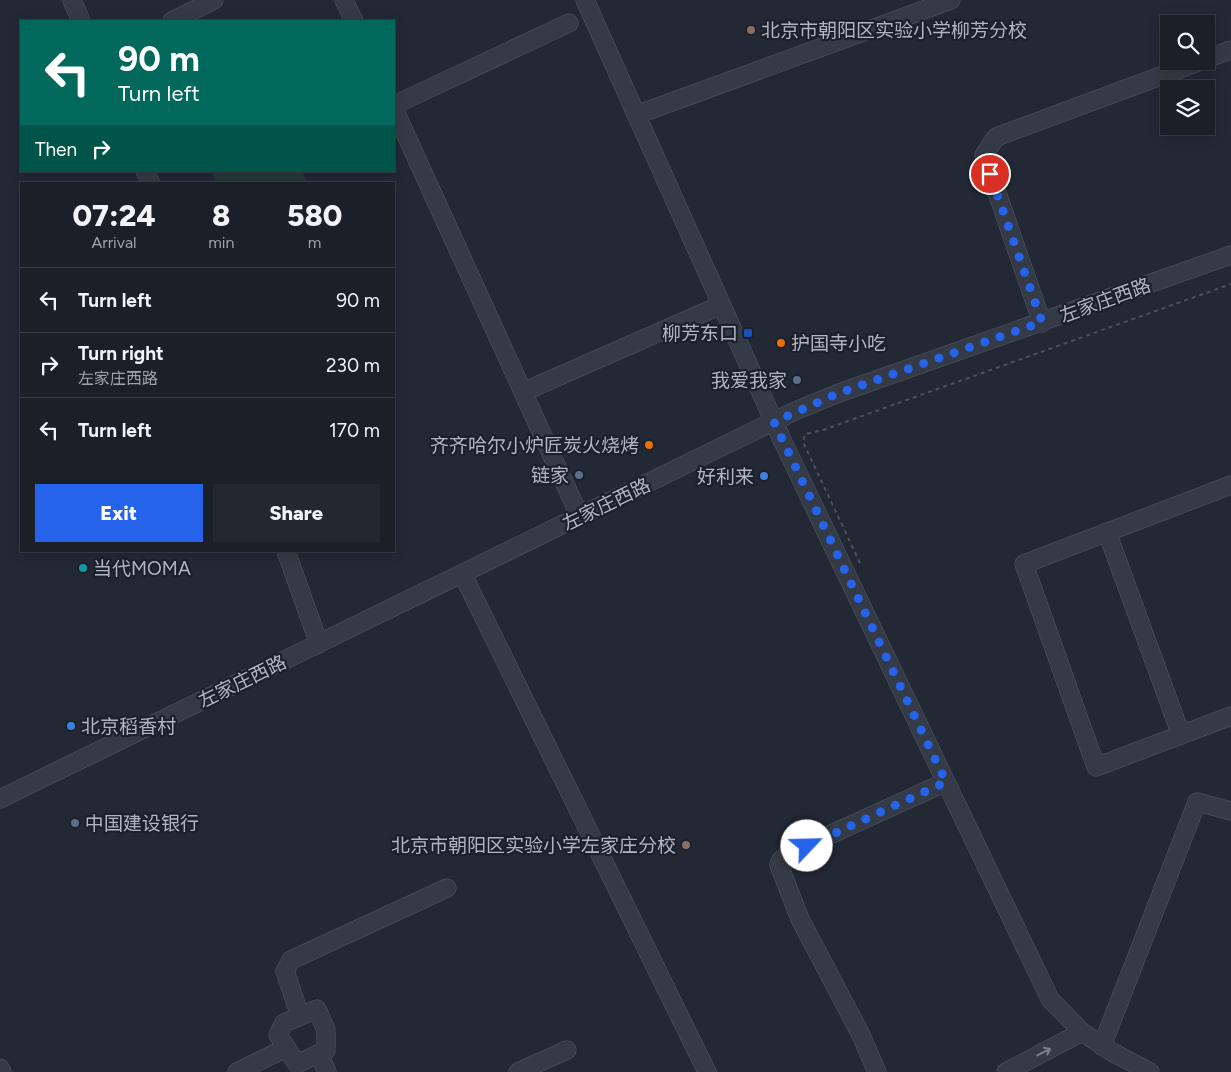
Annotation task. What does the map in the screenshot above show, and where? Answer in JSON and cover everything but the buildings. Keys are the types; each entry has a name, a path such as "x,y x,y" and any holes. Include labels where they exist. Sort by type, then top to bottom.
{"street":[{"path":"72,0 81,20"},
{"path":"174,20 214,0"},
{"path":"344,0 354,20"},
{"path":"585,0 774,422 1050,999 1082,1032 1102,1046 1150,1072"},
{"path":"636,115 951,0"},
{"path":"395,107 569,24"},
{"path":"1215,56 1231,50"},
{"path":"1042,322 984,155 996,137 1177,70"},
{"path":"395,109 580,517"},
{"name":"左家庄西路","path":"0,798 463,575 774,422 839,393 1231,255"},
{"path":"523,392 721,305"},
{"path":"1231,485 1024,564 1096,766 1231,716"},
{"path":"1107,532 1181,735"},
{"path":"286,552 319,644"},
{"path":"463,575 707,1072"},
{"path":"877,1072 861,1035 800,919 779,865 781,860 792,852 946,782"},
{"path":"1102,1046 1197,802 1231,810"},
{"path":"300,1016 285,971 291,960 447,888"},
{"path":"317,1009 326,1030 326,1050 297,1064 278,1035 284,1023 300,1016 317,1009"},
{"path":"1006,1072 1082,1032"},
{"path":"246,1070 286,1048"},
{"path":"518,1072 566,1050"},
{"path":"319,1053 327,1072"},
{"path":"0,1068 2,1072"}],"path":[{"path":"860,563 803,442 805,434 823,430 1231,284"}],"shaded area":[{"path":"211,172 302,172 307,182 216,182"}],"place":[{"name":"北京市朝阳区实验小学柳芳分校","path":"751,30"},
{"name":"柳芳东口","path":"748,333"},
{"name":"护国寺小吃","path":"781,343"},
{"name":"我爱我家","path":"797,380"},
{"name":"齐齐哈尔小炉匠炭火烧烤","path":"649,445"},
{"name":"链家","path":"579,475"},
{"name":"好利来","path":"764,476"},
{"name":"当代MOMA","path":"83,568"},
{"name":"北京稻香村","path":"71,726"},
{"name":"中国建设银行","path":"75,823"},
{"name":"北京市朝阳区实验小学左家庄分校","path":"686,845"}],"route":[{"path":"807,846 946,782 774,422 839,393 1042,322 990,174"}]}
